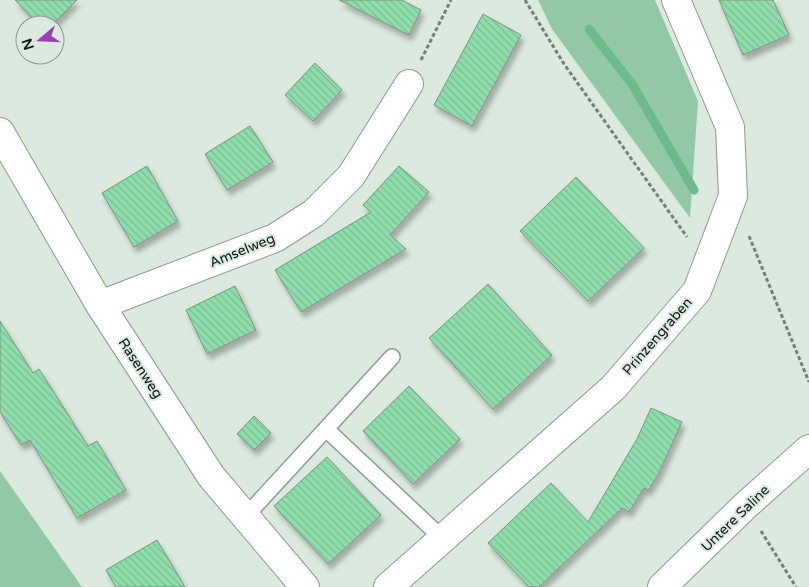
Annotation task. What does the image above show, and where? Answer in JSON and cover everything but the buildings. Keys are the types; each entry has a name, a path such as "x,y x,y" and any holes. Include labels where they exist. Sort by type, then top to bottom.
{"street":[{"name":"Prinzengraben","path":"388,587 613,388 697,291 733,196 730,127 676,0"},
{"name":"Amselweg","path":"100,305 275,238 314,213 350,176 409,84"},
{"name":"Rasenweg","path":"0,132 100,305 211,476 305,587"},
{"name":"Untere Saline","path":"662,587 745,506 809,449"}],"lane":[{"path":"245,517 392,357"},
{"path":"326,429 443,539"}],"path":[{"path":"409,84 451,0"},
{"path":"525,0 564,64 707,264"},
{"path":"733,196 809,382"},
{"path":"745,506 796,587"}],"green space":[{"path":"538,0 655,0 698,101 690,218 552,29"},
{"path":"0,471 82,587 0,587"}],"waterway":[{"path":"589,29 632,84 694,190"}]}
